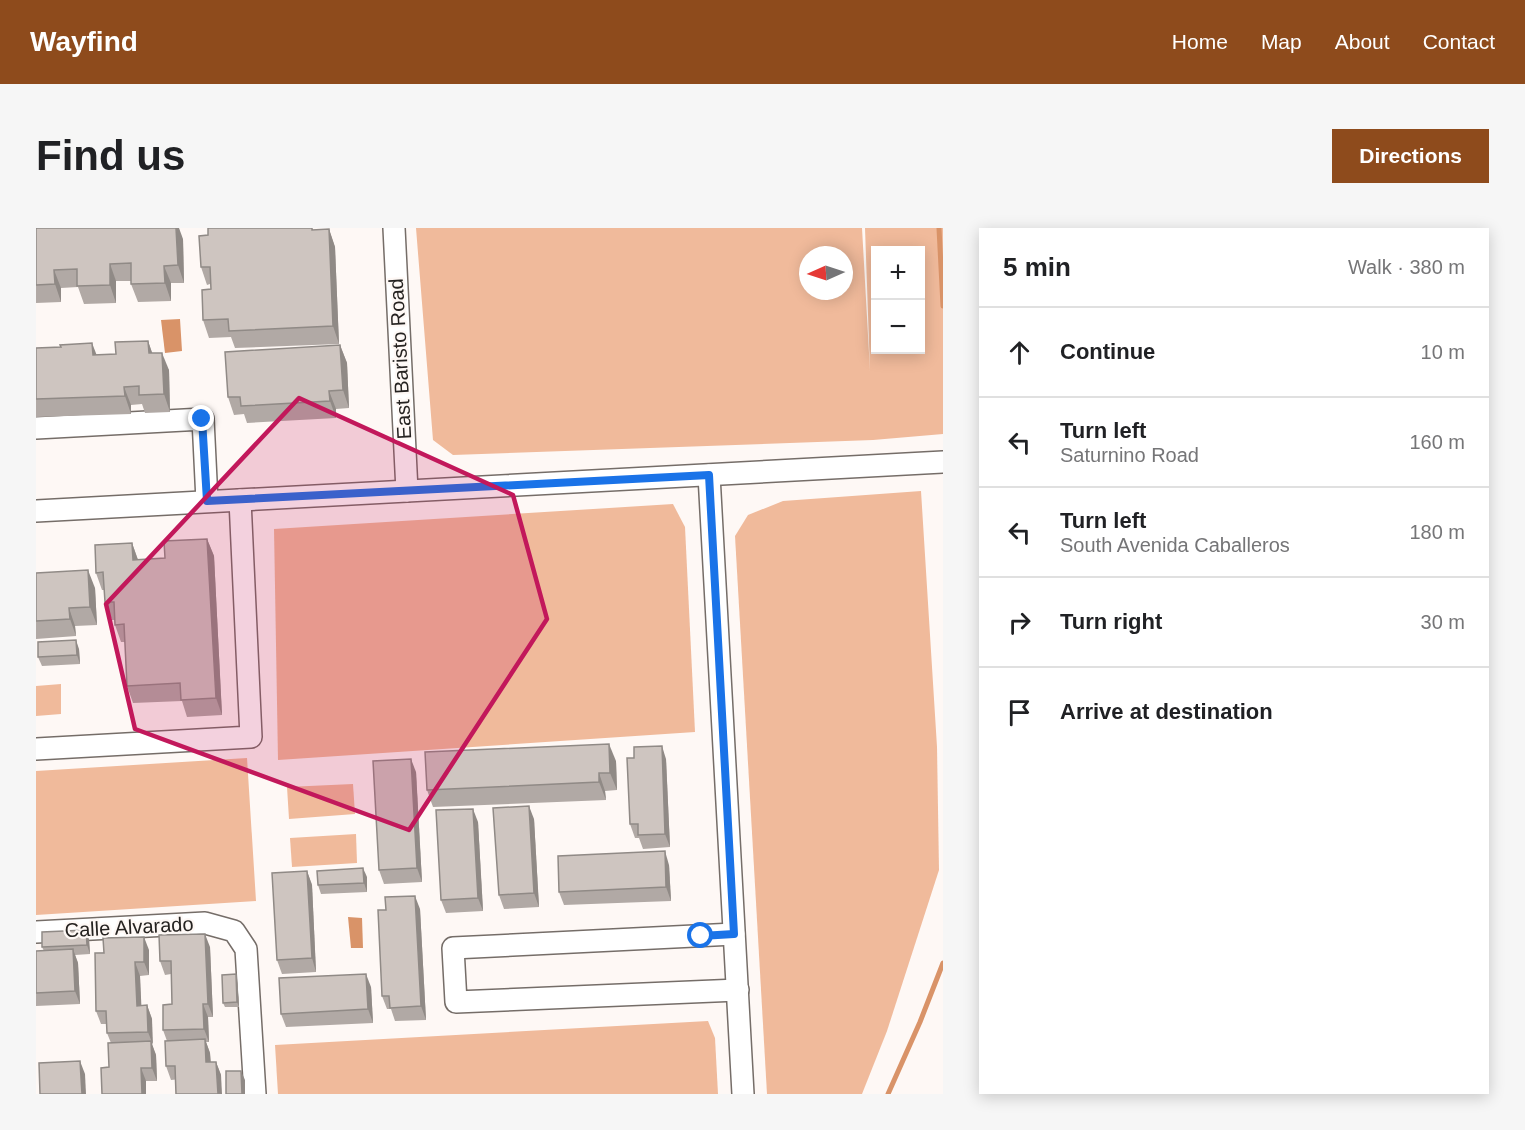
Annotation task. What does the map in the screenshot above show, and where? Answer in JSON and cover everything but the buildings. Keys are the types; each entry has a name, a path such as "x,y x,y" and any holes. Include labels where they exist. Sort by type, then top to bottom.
{"street":[{"name":"East Baristo Road","path":"394,228 407,491"},
{"path":"36,428 202,419 207,501"},
{"path":"36,511 943,462"},
{"path":"709,475 743,1094"},
{"path":"36,748 250,737 240,500"},
{"name":"Calle Alvarado","path":"36,932 205,923 234,931 246,949 255,1094"},
{"path":"734,934 453,948 456,1002 738,990"}],"highlighted area":[{"path":"299,398 513,495 547,619 409,830 135,729 106,604"}],"shaded area":[{"path":"416,228 862,228 870,371 865,228 943,228 943,434 873,440 453,455 433,440"},
{"path":"180,319 182,351 165,353 161,320"},
{"path":"921,491 937,747 939,870 887,1031 862,1094 767,1094 735,536 748,515 783,501"},
{"path":"673,504 685,527 695,732 278,760 274,529"},
{"path":"61,684 61,714 36,716 36,686"},
{"path":"247,758 256,901 36,915 36,771"},
{"path":"353,784 355,814 289,819 287,787"},
{"path":"356,834 357,863 292,867 290,838"},
{"path":"348,917 362,918 363,948 351,948"},
{"path":"708,1021 715,1038 718,1094 278,1094 275,1045"}],"waterway":[{"path":"939,228 943,306"},
{"path":"888,1094 943,963"}],"route":[{"path":"202,419 207,501 709,475 734,934 701,936"}]}
